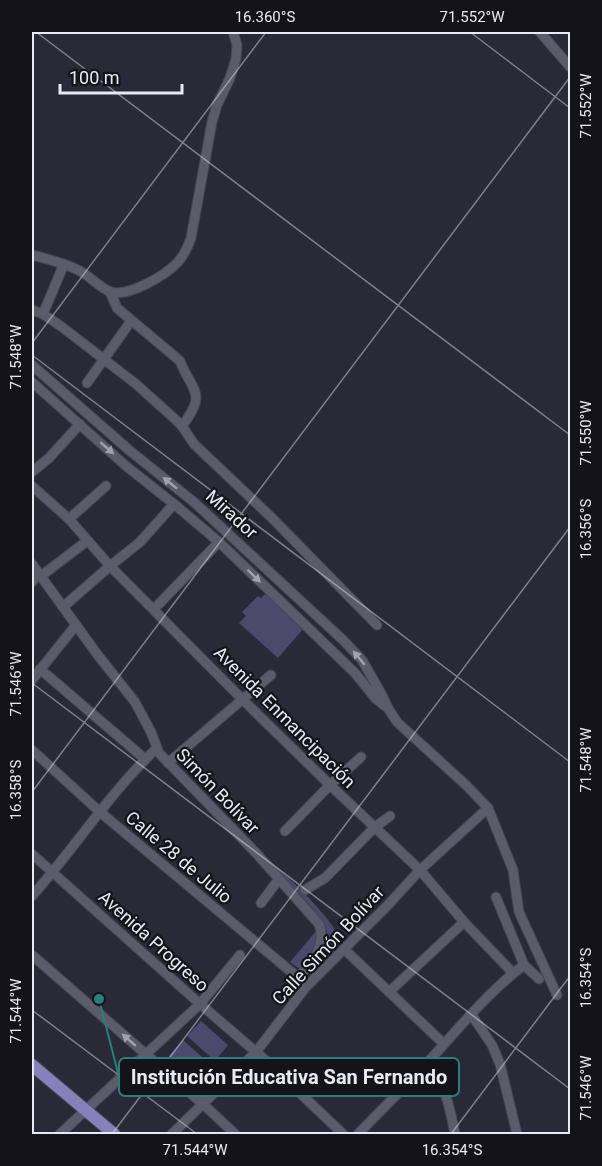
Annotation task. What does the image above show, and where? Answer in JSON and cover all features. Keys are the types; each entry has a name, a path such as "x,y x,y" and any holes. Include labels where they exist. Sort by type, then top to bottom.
{"main road":[{"path":"32,1065 114,1134"}],"street":[{"path":"110,292 124,292 159,277 173,267 187,249 193,229 212,122 236,59 237,45 233,32"},
{"path":"540,32 570,67"},
{"path":"32,255 80,271 110,292 117,308 180,361 196,394 196,402 189,418 182,426"},
{"path":"43,314 64,264"},
{"path":"32,310 43,314 104,359 182,426 194,444 377,625"},
{"path":"87,383 131,321"},
{"name":"Mirador","path":"32,365 129,450 203,510 343,640 362,660 398,722 488,808 513,870 519,912 557,995"},
{"name":"Mirador","path":"32,381 126,466 219,542 355,673 376,699 388,708"},
{"path":"32,472 50,458 80,424"},
{"path":"69,519 106,486"},
{"name":"Avenida Enmancipación","path":"34,492 69,519 110,566 242,699 420,870 464,922 513,974"},
{"path":"63,607 140,542 174,504"},
{"path":"32,582 87,541"},
{"path":"154,609 219,542"},
{"name":"Simón Bolívar","path":"32,564 135,702 147,723 159,753 257,854 319,924 321,941 317,953 299,977"},
{"path":"32,680 76,625"},
{"path":"40,669 145,759"},
{"path":"168,763 271,675"},
{"path":"32,896 53,873 99,812 157,748"},
{"name":"Calle 28 de Julio","path":"32,750 99,812 299,977 306,987"},
{"path":"285,831 361,757"},
{"name":"Calle Simón Bolívar","path":"172,1134 256,1052 306,987 420,870 488,808"},
{"path":"305,890 325,878 375,827 390,816"},
{"name":"Avenida Progreso","path":"32,854 256,1052 343,1134"},
{"path":"261,903 279,879"},
{"path":"496,897 524,965 539,979"},
{"path":"389,992 464,922"},
{"path":"344,949 444,1044"},
{"path":"32,955 235,1134"},
{"path":"60,1134 200,1004 240,955"},
{"path":"358,1134 471,1014 524,965"},
{"path":"471,1014 492,1046 500,1064 517,1134"},
{"path":"427,1062 445,1091 455,1134"}],"shaded area":[{"path":"266,593 303,629 278,658 239,623 246,616 242,612 258,596 261,598"},
{"path":"273,867 277,867 317,907 339,938 339,945 335,952 316,968 315,965 327,939 324,923"},
{"path":"317,930 312,951 300,969 290,962"},
{"path":"201,1021 228,1045 215,1061 187,1036"},
{"path":"183,1040 211,1065 197,1081 169,1056"}],"place":[{"name":"Institución Educativa San Fernando","path":"99,999"}]}
